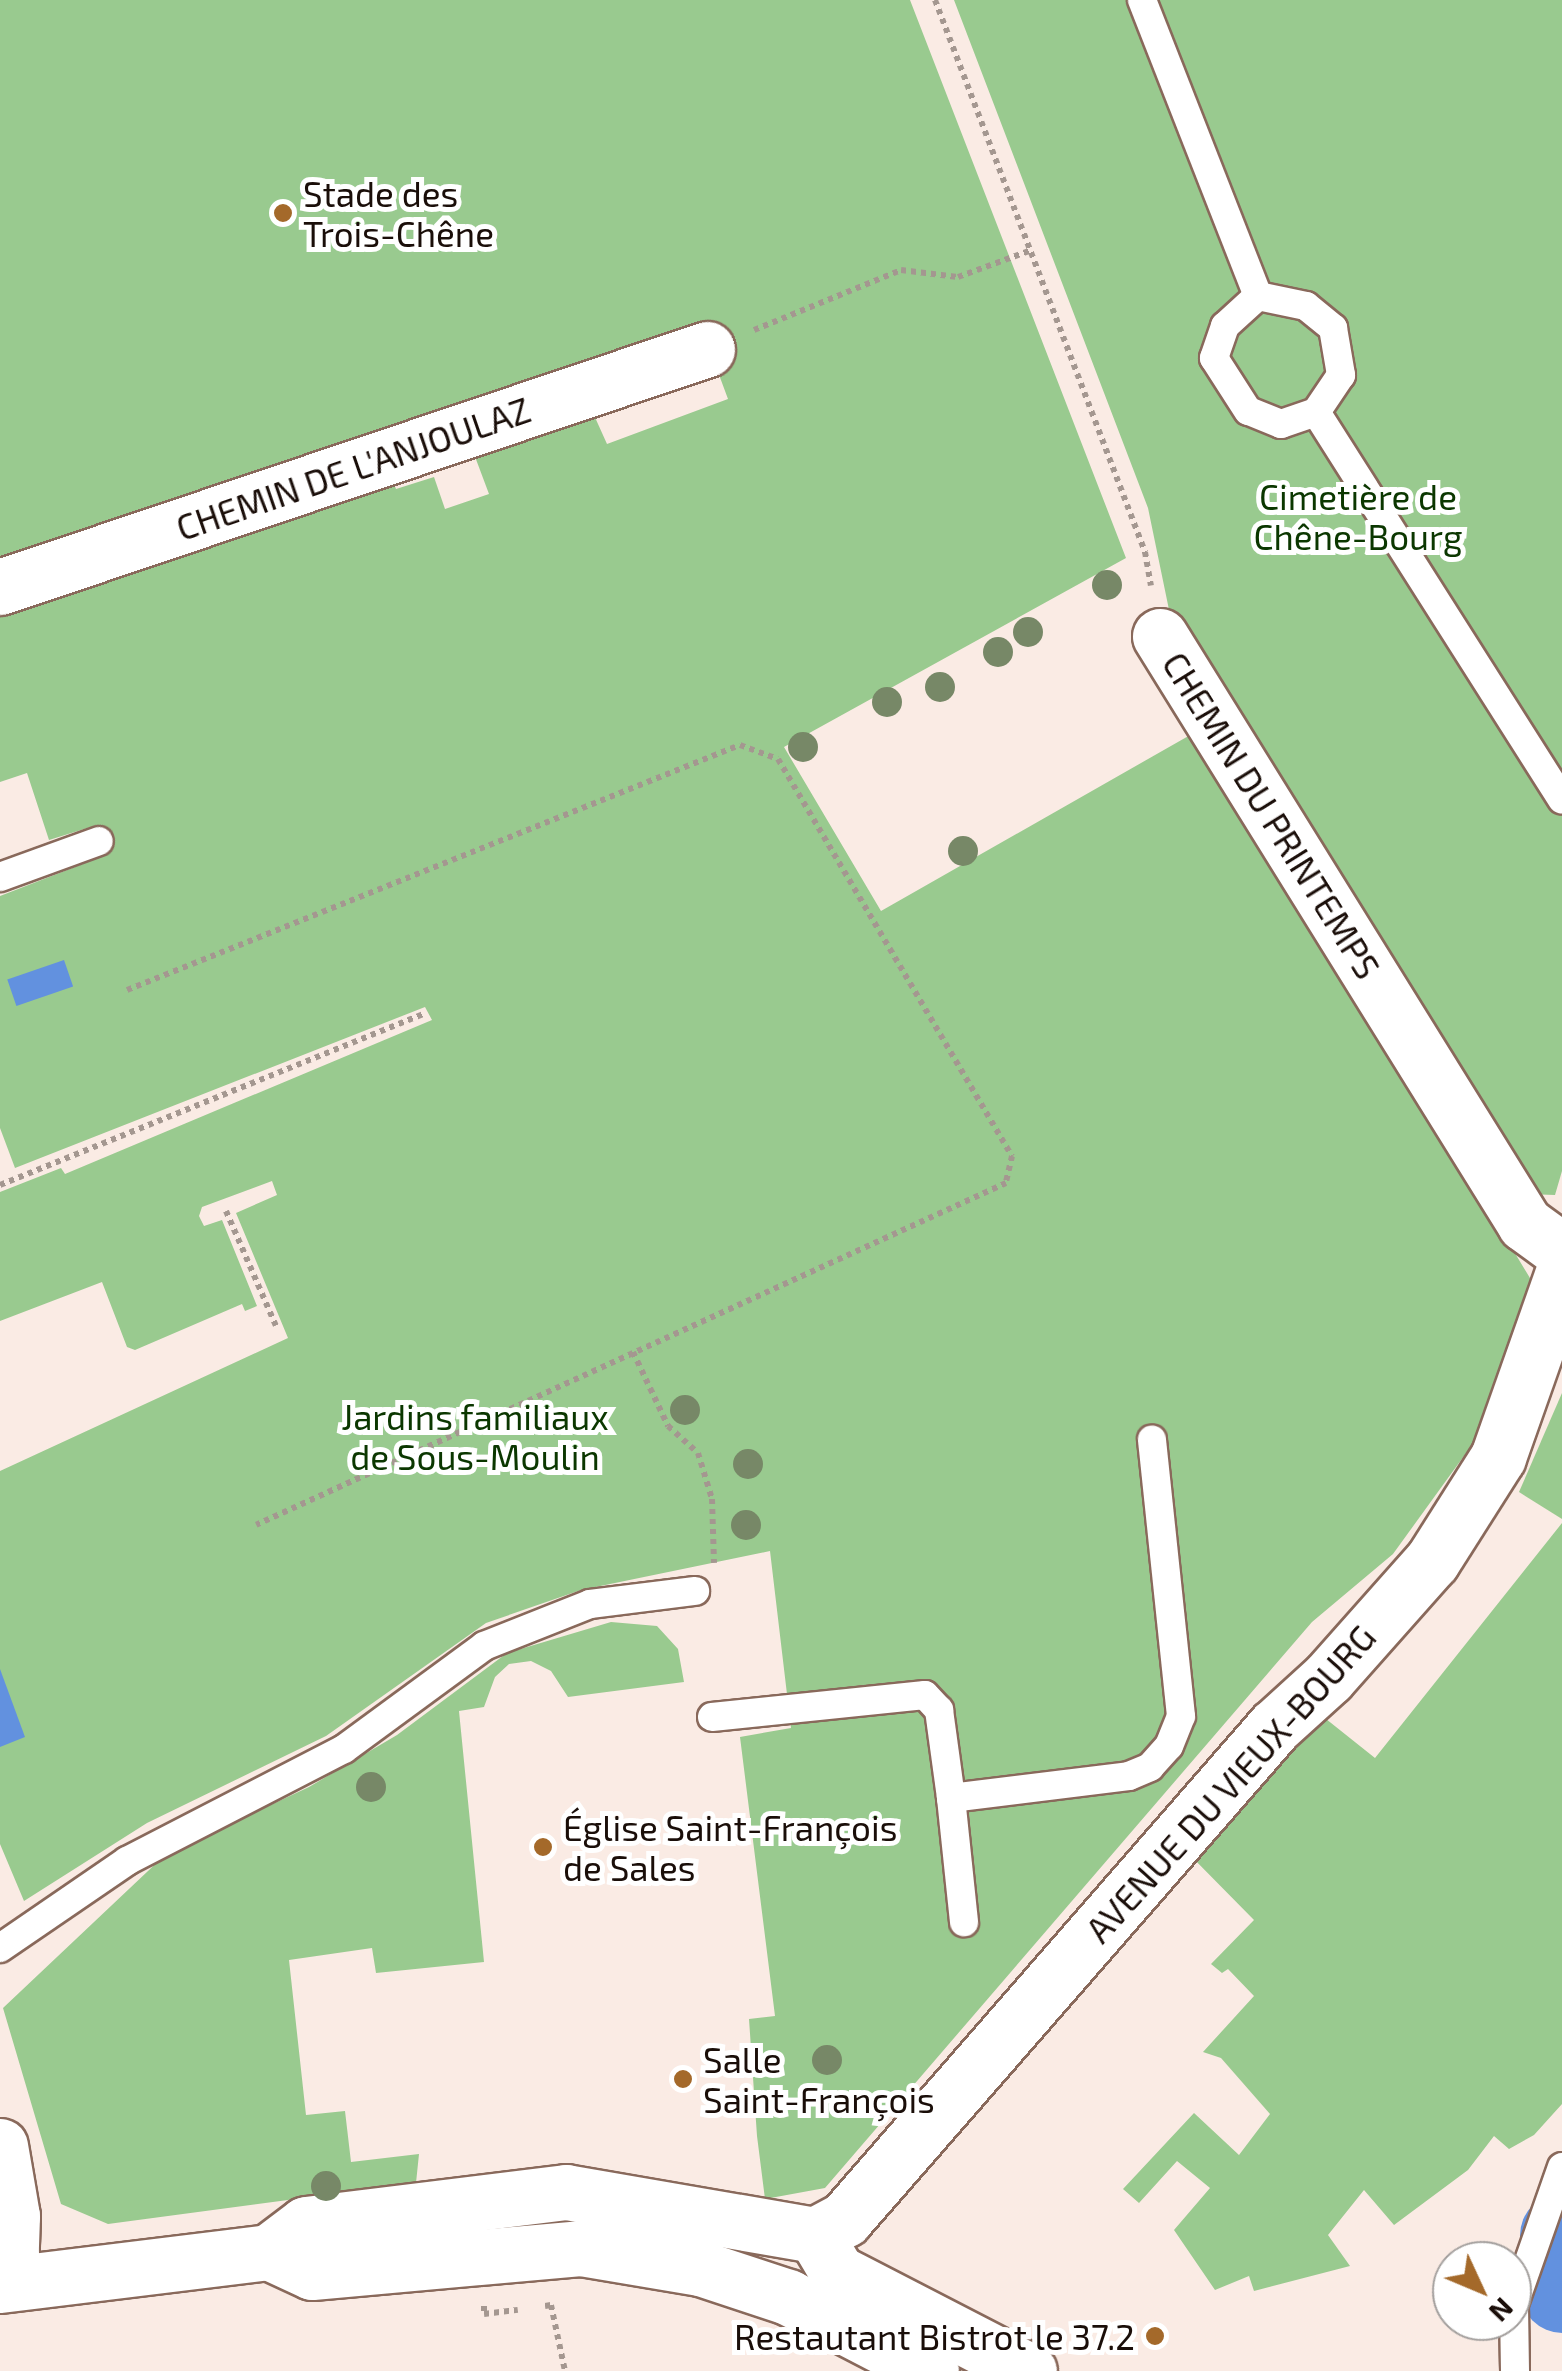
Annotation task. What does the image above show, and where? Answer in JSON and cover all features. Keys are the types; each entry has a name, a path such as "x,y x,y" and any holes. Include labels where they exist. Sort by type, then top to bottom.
{"street":[{"name":"CHEMIN DE L'ANJOULAZ","path":"0,588 706,350"},
{"name":"CHEMIN DU PRINTEMPS","path":"1160,636 1526,1224 1562,1251"},
{"name":"AVENUE DU VIEUX-BOURG","path":"815,2236 845,2219 1274,1727 1328,1678 1432,1561 1498,1457 1562,1275"},
{"path":"0,2146 12,2216 11,2254 0,2285 268,2252 306,2224 566,2192 815,2236 837,2272 1029,2371"},
{"path":"268,2252 312,2272 580,2248 700,2268 788,2297 931,2371"}],"lane":[{"path":"1142,0 1258,296"},
{"path":"1258,296 1306,306 1333,328 1341,375 1316,412 1281,424 1248,411 1227,385 1214,358 1225,326 1258,296"},
{"path":"1316,412 1562,799"},
{"path":"0,876 98,840"},
{"path":"951,1798 1129,1776 1150,1767 1170,1746 1181,1704 1152,1440"},
{"path":"0,1948 127,1861 344,1749 484,1646 590,1604 705,1587"},
{"path":"712,1717 926,1695 939,1710 964,1922"},
{"path":"1515,2371 1514,2304 1562,2167"}],"path":[{"name":"CHEMIN DU PRINTEMPS","path":"935,0 1145,552 1160,636"},
{"path":"706,350 901,270 958,277 1029,251"},
{"path":"127,990 740,745 778,759 1012,1156 1006,1183 256,1525"},
{"path":"0,1185 425,1013"},
{"path":"226,1211 276,1326"},
{"path":"633,1352 668,1426 698,1453 712,1499 705,1587"}],"green space":[{"name":"Jardins familiaux de Sous-Moulin","path":"0,0 910,0 1126,558 784,747 881,911 1199,730 1536,1288 1482,1431 1393,1554 1312,1622 825,2188 765,2199 757,2136 749,2019 775,2016 740,1737 791,1728 770,1551 581,1590 486,1623 326,1736 147,1823 24,1901 0,1844 0,1471 288,1338 236,1213 277,1195 272,1181 202,1207 199,1216 204,1226 222,1220 257,1306 245,1311 242,1304 135,1350 127,1347 102,1282 0,1321 0,1192 61,1168 65,1174 432,1020 425,1007 15,1168 0,1128 0,896 106,855 97,825 49,840 27,773 0,782 0,598 133,561 170,561 202,533 394,484 396,489 434,477 445,509 489,494 471,446 589,404 607,444 728,399 705,337 0,565"},
{"name":"Cimetière de Chêne-Bourg","path":"954,0 1562,0 1562,1171 1555,1195 1526,1194 1174,634 1148,508"},
{"path":"1562,1393 1562,1519 1519,1492"},
{"path":"1562,1523 1562,2104 1534,2135 1509,2149 1494,2136 1468,2170 1394,2225 1364,2190 1328,2235 1350,2266 1254,2291 1249,2276 1215,2290 1174,2230 1210,2188 1177,2161 1139,2203 1123,2189 1194,2113 1239,2155 1270,2114 1221,2058 1203,2052 1254,1996 1228,1969 1222,1973 1211,1964 1254,1920 1185,1850 1316,1711 1375,1758"},
{"path":"611,1622 657,1626 678,1649 684,1682 568,1697 551,1671 531,1661 509,1664 495,1677 484,1707 459,1711 484,1962 376,1973 372,1948 289,1960 306,2115 345,2111 351,2162 419,2154 416,2183 108,2224 61,2204 3,2008 166,1854 309,1787 397,1735 507,1653"}],"water":[{"path":"64,960 73,986 16,1006 7,980"},
{"path":"0,1669 25,1737 0,1747"}],"waterway":[{"path":"1562,2235 1562,2290"}],"place":[{"name":"Stade des Trois-Chêne","path":"283,213"},
{"name":"Église Saint-François de Sales","path":"543,1847"},
{"name":"Salle Saint-François","path":"683,2079"},
{"name":"Restautant Bistrot le 37.2","path":"1155,2336"}]}
